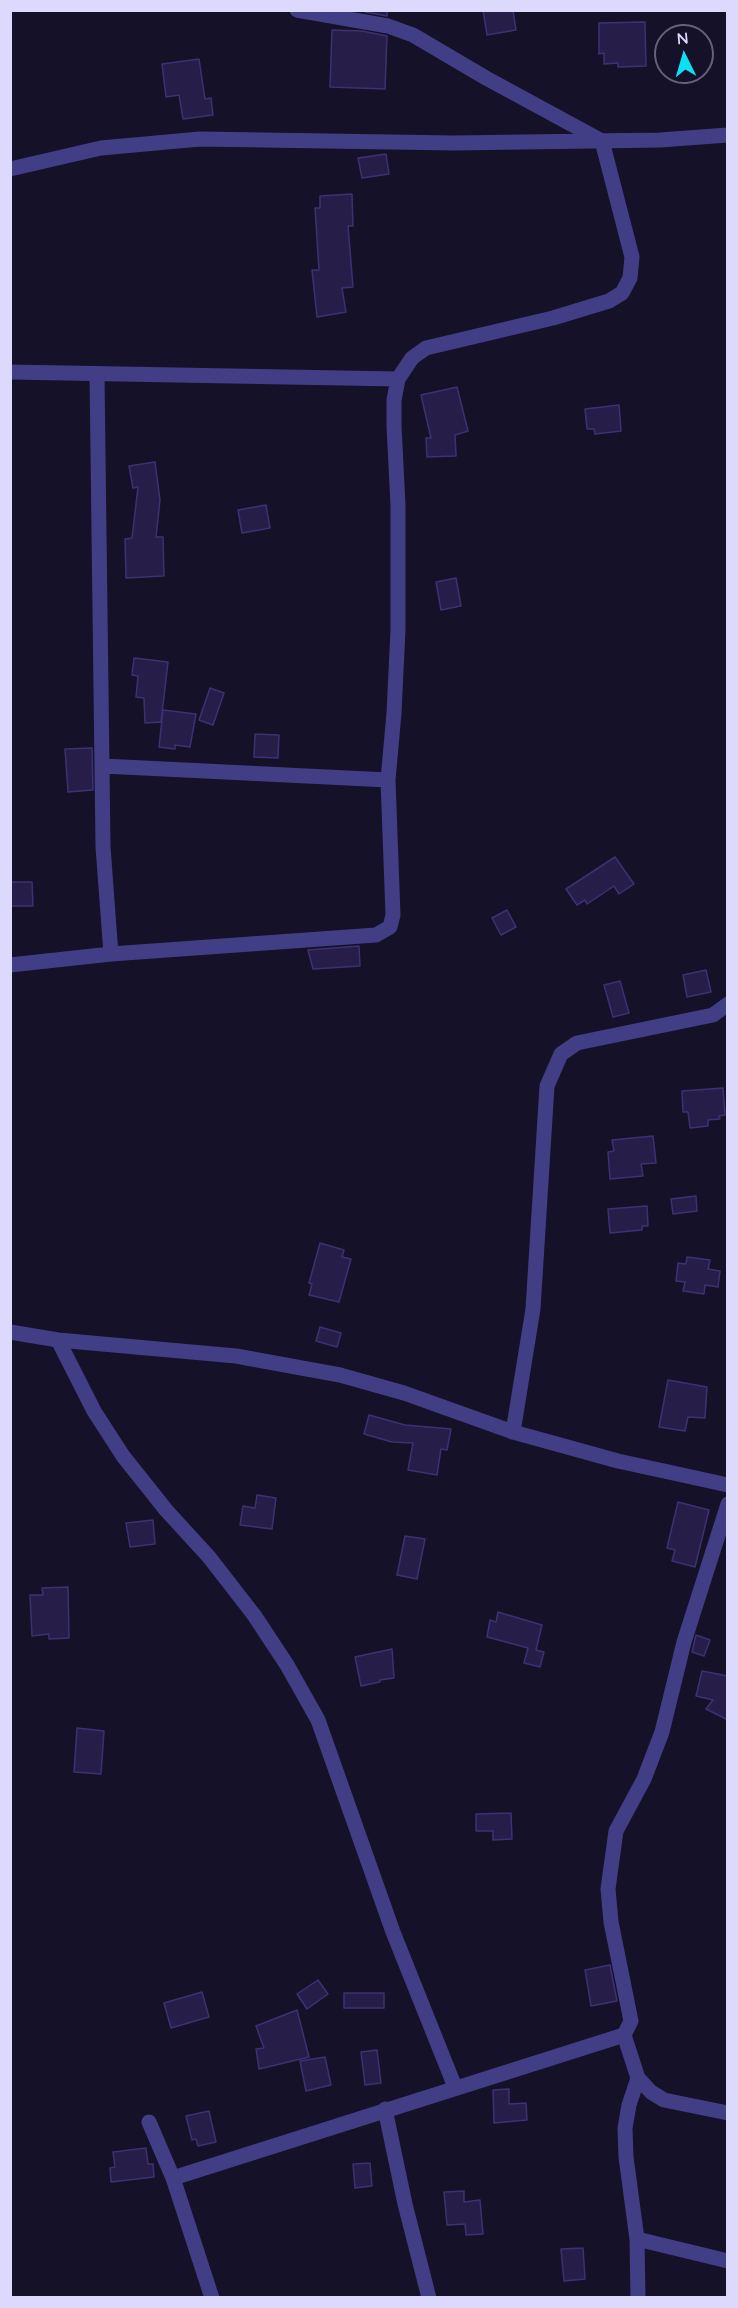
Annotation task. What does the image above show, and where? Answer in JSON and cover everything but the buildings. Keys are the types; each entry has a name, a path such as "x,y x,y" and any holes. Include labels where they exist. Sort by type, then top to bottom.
{"street":[{"path":"10,965 111,954 376,935 390,927 393,915 388,780 398,630 398,505 394,400 398,379 412,358 426,348 553,318 609,301 622,293 630,278 632,257 602,141 413,35 387,26 297,10"},
{"path":"10,169 101,148 200,139 454,143 602,141 728,135"},
{"path":"10,372 398,379"},
{"path":"97,374 103,848 111,954"},
{"path":"103,766 388,780"},
{"path":"513,1432 533,1309 548,1086 561,1054 577,1043 713,1015 728,1004"},
{"path":"10,1332 58,1341 226,1355 340,1375 404,1393 513,1432 618,1461 728,1485"},
{"path":"58,1341 94,1411 123,1456 166,1510 209,1557 254,1615 287,1665 318,1720 393,1932 455,2087"},
{"path":"728,1504 684,1642 662,1732 644,1779 616,1831 608,1889 611,1922 631,2021 624,2035 638,2078 651,2092 664,2100 728,2113"},
{"path":"172,2178 624,2035"},
{"path":"638,2078 629,2105 625,2128 626,2157 637,2239 638,2298"},
{"path":"385,2109 405,2204 429,2298"},
{"path":"149,2122 172,2178 212,2298"},
{"path":"637,2239 728,2261"}]}
